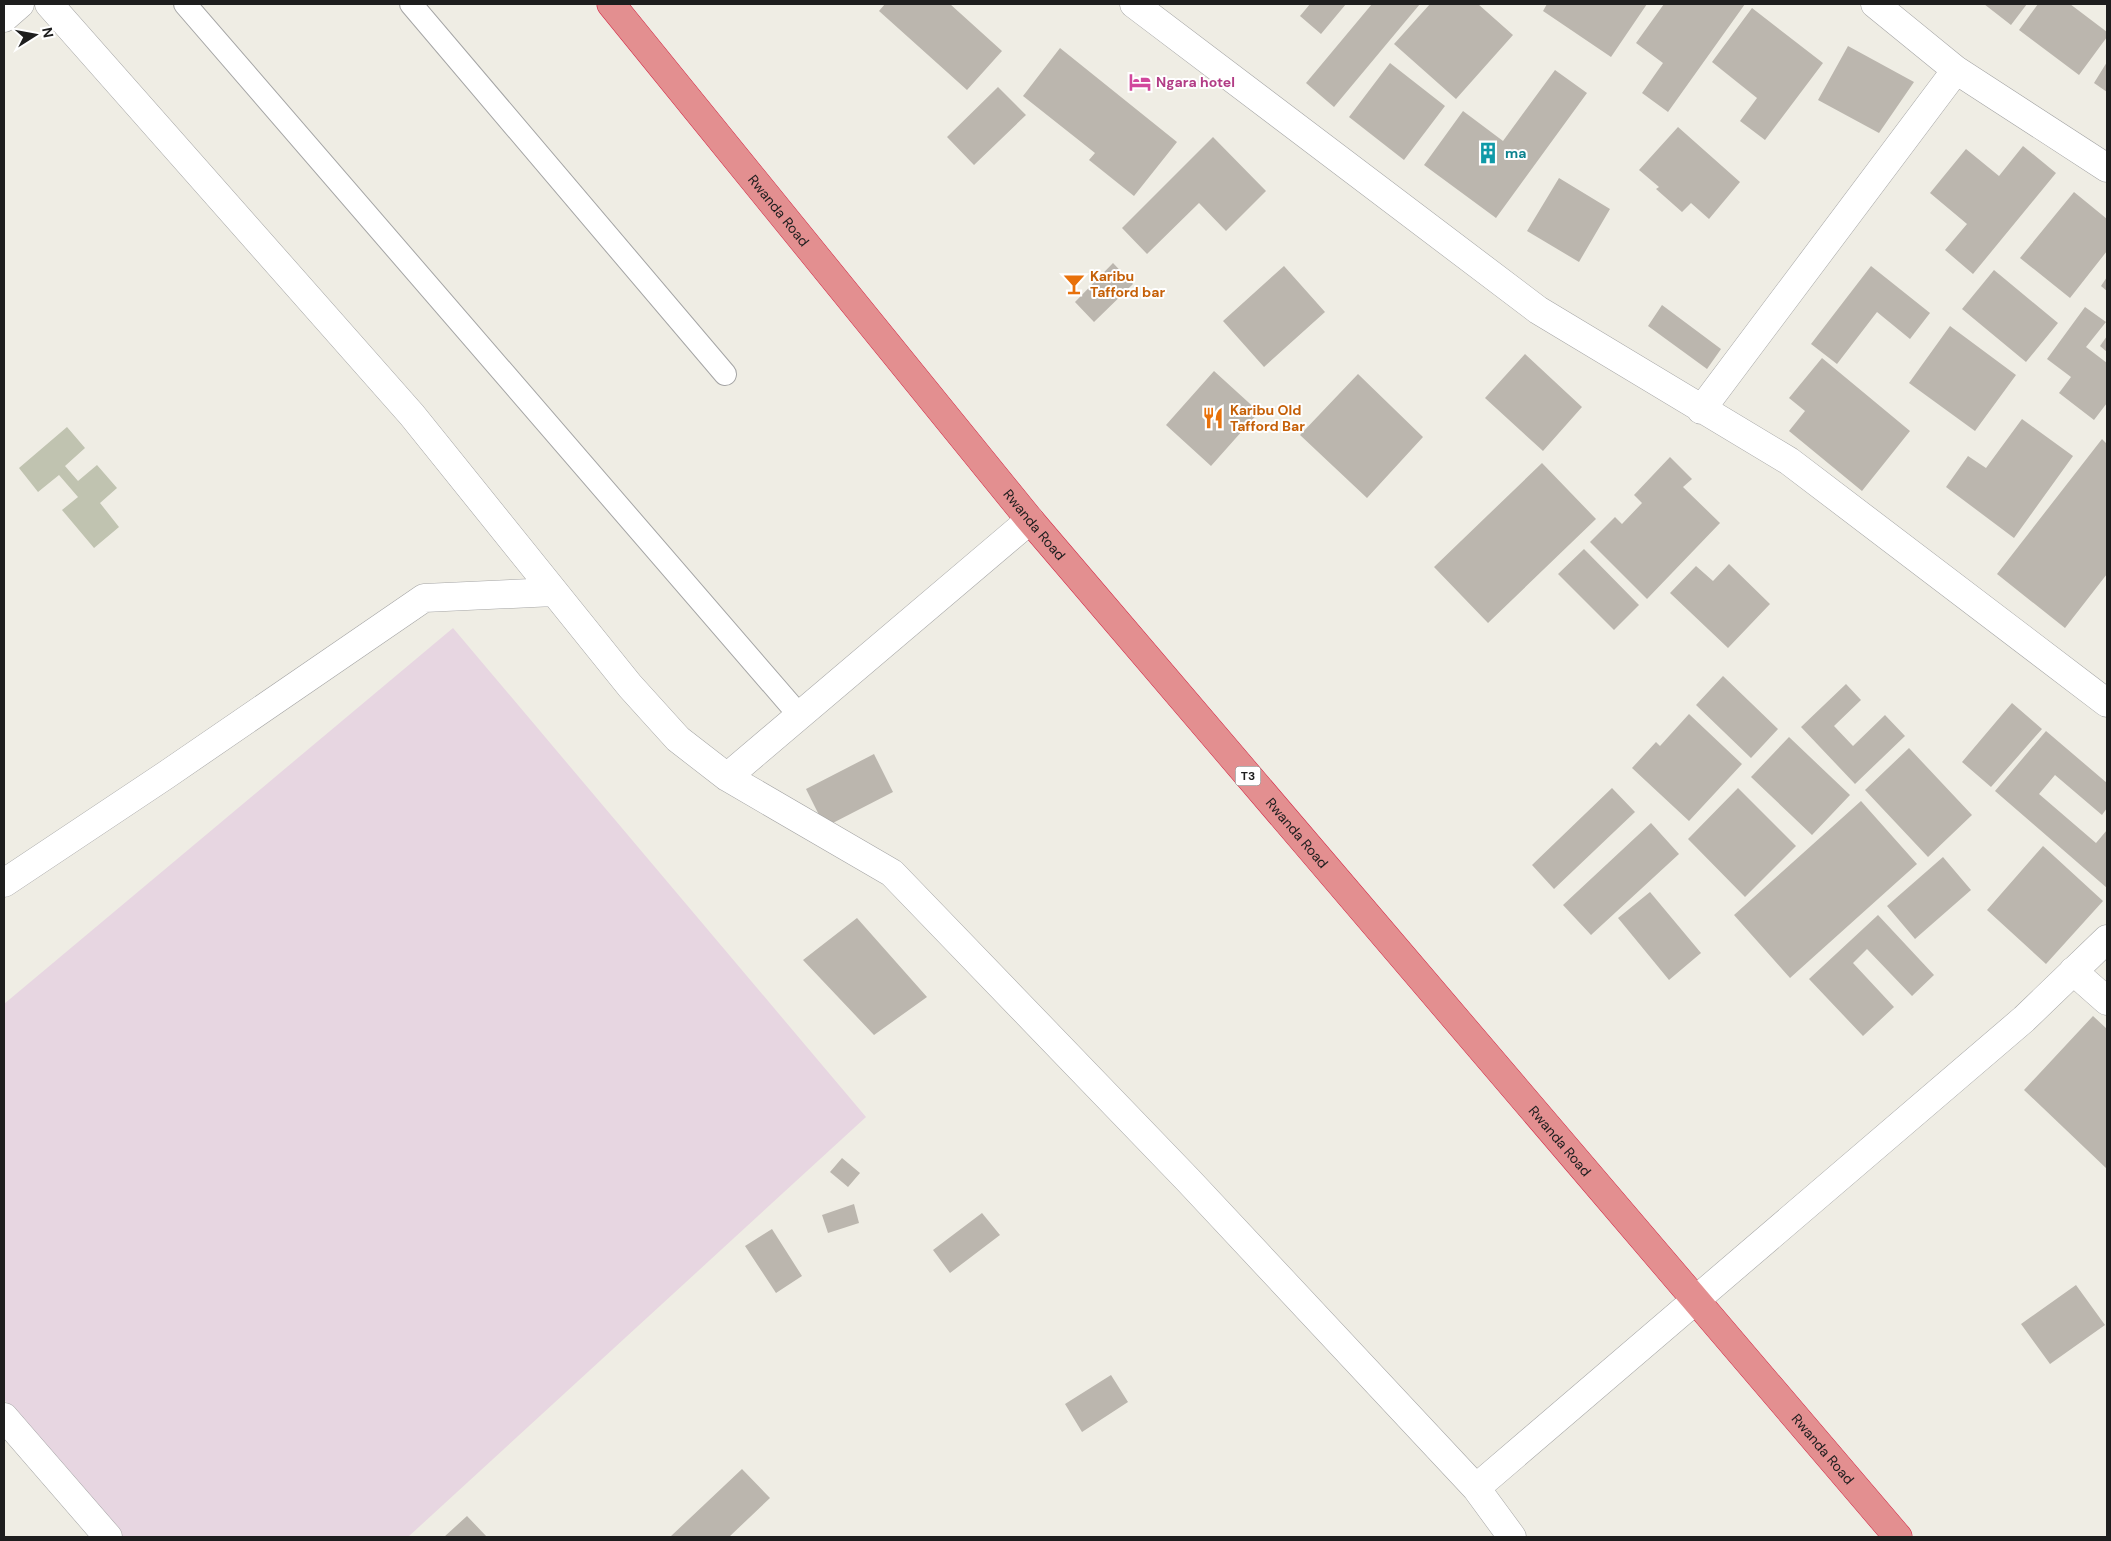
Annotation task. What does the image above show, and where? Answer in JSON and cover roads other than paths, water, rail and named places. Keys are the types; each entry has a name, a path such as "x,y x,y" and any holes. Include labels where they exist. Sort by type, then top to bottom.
{"highway":[{"name":"Rwanda Road","path":"610,4 1030,520 1898,1537"}],"street":[{"path":"4,18 20,4"},
{"path":"49,4 412,415 630,686 678,739 727,777 892,873 1188,1180 1476,1488 1512,1537"},
{"path":"1134,4 1538,310 1701,410 1789,461 2107,703"},
{"path":"1875,4 1956,70 2107,168"},
{"path":"1701,410 1956,70"},
{"path":"727,777 1030,520"},
{"path":"4,883 424,598 554,592"},
{"path":"1476,1488 2024,1019 2107,939"},
{"path":"2073,972 2107,1001"},
{"path":"4,1417 108,1537"}],"lane":[{"path":"185,4 800,716"},
{"path":"411,4 725,374"}],"place":[{"name":"Ngara hotel","path":"1140,82"},
{"name":"ma","path":"1488,153"},
{"name":"Karibu Tafford bar","path":"1074,284"},
{"name":"Karibu Old Tafford Bar","path":"1213,418"}]}
